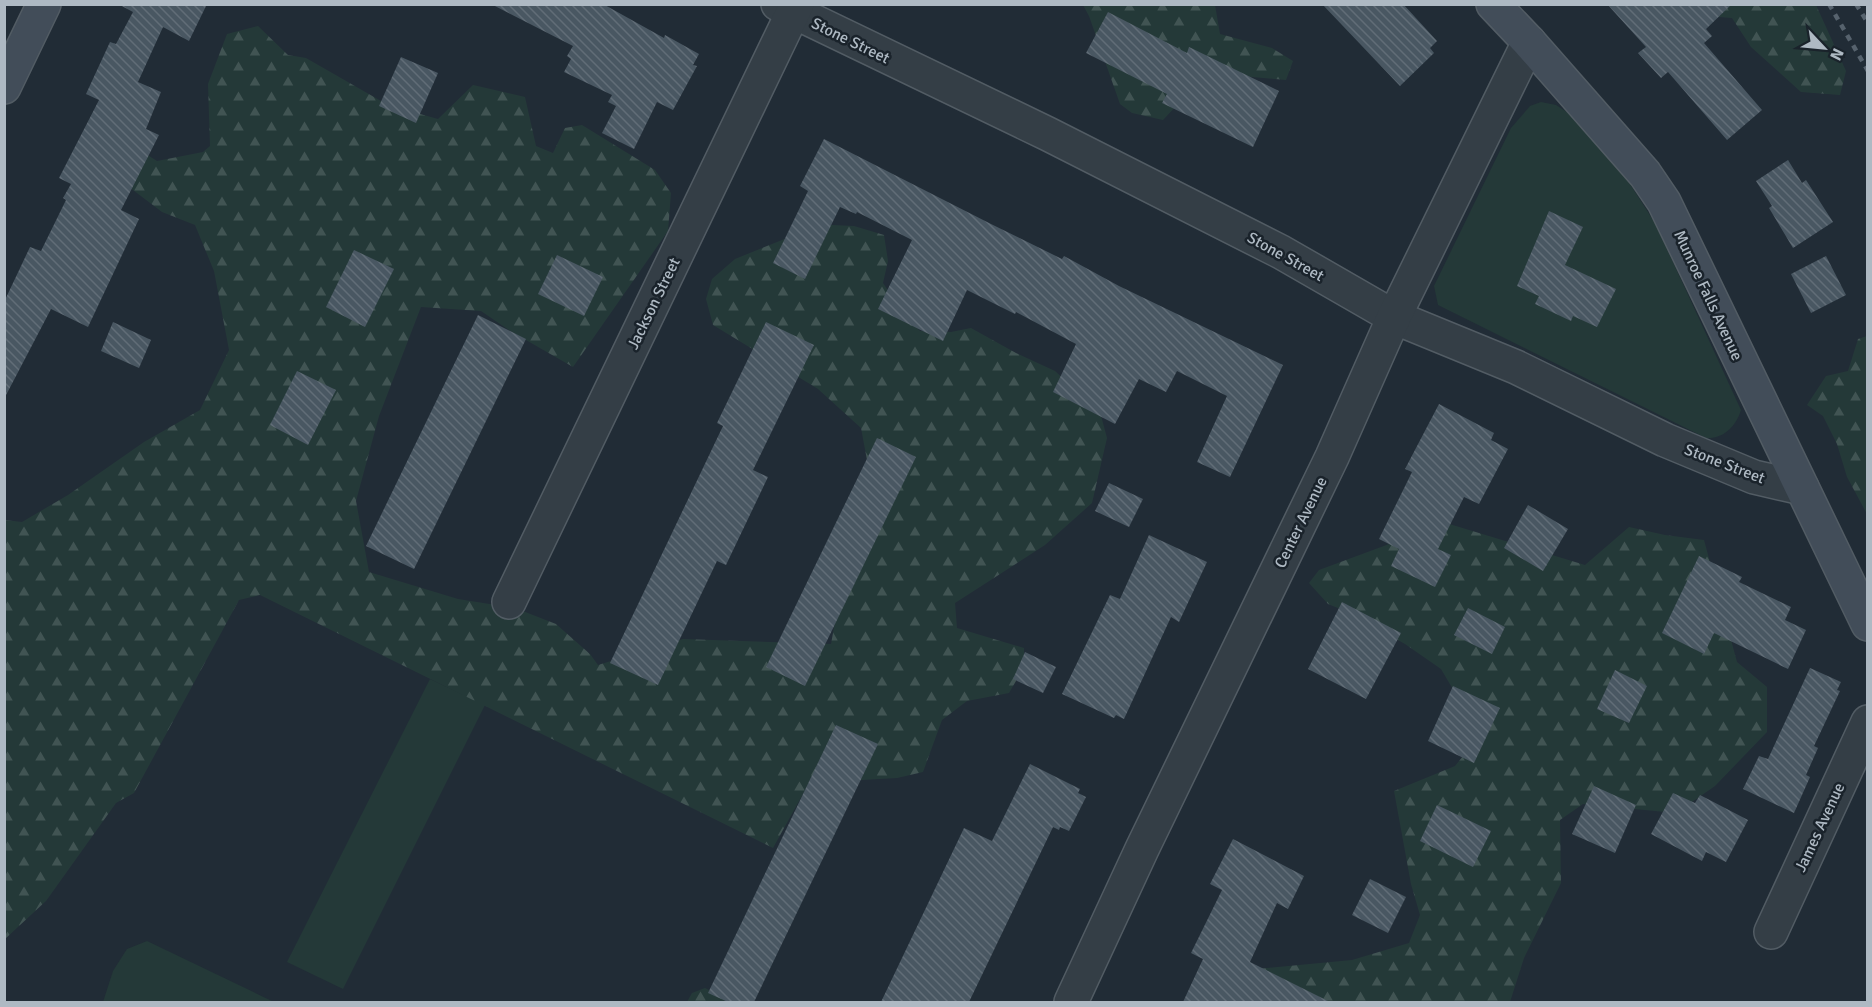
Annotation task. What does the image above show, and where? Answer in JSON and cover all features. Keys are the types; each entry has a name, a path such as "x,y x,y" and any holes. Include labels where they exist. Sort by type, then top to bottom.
{"street":[{"path":"4,87 44,4"},
{"name":"Munroe Falls Avenue","path":"1493,4 1645,174 1664,202 1868,624"},
{"name":"Stone Street","path":"789,7 1272,247 1394,317 1516,367 1665,440 1754,477 1802,488"},
{"name":"Jackson Street","path":"509,602 789,7"},
{"name":"Center Avenue","path":"1071,1002 1142,849 1332,457 1394,317 1529,42"},
{"name":"James Avenue","path":"1771,932 1868,722"}],"green space":[{"path":"1083,5 1215,5 1220,34 1272,48 1293,61 1286,80 1207,73 1163,120 1132,113 1120,104"},
{"path":"1708,5 1816,5 1846,71 1840,95 1801,92 1751,47 1732,18 1719,17"},
{"path":"258,26 288,55 306,58 388,105 438,119 473,85 525,97 536,146 553,153 565,128 582,125 655,170 671,193 668,231 573,367 512,332 481,311 421,307 379,416 356,501 369,572 458,599 515,608 556,624 590,654 598,665 683,639 831,644 837,611 873,492 861,428 818,389 713,325 706,299 712,279 735,259 787,238 810,224 854,226 884,235 888,261 883,283 903,313 920,331 951,332 971,328 1055,371 1100,412 1107,438 1092,503 1045,545 955,603 957,628 1024,648 1024,667 1009,693 967,701 942,720 923,772 897,778 809,783 773,848 260,595 239,600 134,793 116,803 46,901 5,939 5,520 22,522 68,495 144,442 200,410 229,350 214,271 195,225 162,212 129,187 138,149 157,161 203,152 210,146 208,84 227,34"},
{"path":"1541,102 1556,105 1567,112 1628,181 1655,223 1741,410 1736,421 1724,434 1706,438 1438,305 1434,286 1511,128 1530,106"},
{"path":"1867,336 1867,514 1847,477 1837,444 1823,416 1807,405 1826,376 1848,371 1858,339"},
{"path":"1446,523 1585,565 1629,527 1704,540 1737,662 1767,687 1767,732 1715,786 1676,813 1583,804 1560,820 1561,883 1524,958 1510,1002 1238,1002 1236,999 1257,969 1352,960 1409,943 1420,915 1411,884 1394,791 1455,766 1480,735 1441,669 1405,644 1350,613 1328,604 1309,583 1319,570"},
{"path":"430,679 485,705 343,989 287,962"},
{"path":"147,941 274,1002 103,1002 113,971 127,949"},
{"path":"705,988 731,1002 687,1002 692,993"}],"building":[{"path":"118,4 207,4 189,41 163,27 138,82 161,92 146,129 159,135 121,210 139,219 88,327 51,309 4,399 4,302 30,247 41,251 66,200 63,198 71,184 59,178 99,100 86,94 110,42 116,44 133,12"},
{"path":"491,4 603,4 664,38 665,35 699,54 693,65 697,66 673,110 657,102 634,149 602,133 616,106 608,102 612,95 564,72 571,59 567,56 573,46"},
{"path":"1322,4 1403,4 1437,41 1430,48 1434,53 1400,86"},
{"path":"1607,4 1732,4 1706,29 1712,36 1704,43 1762,110 1727,140 1668,72 1661,78 1638,53 1646,47"},
{"path":"1108,12 1187,53 1189,47 1279,91 1253,147 1162,103 1167,94 1086,53"},
{"path":"401,57 438,73 416,123 379,106"},
{"path":"824,139 1062,259 1064,256 1119,286 1283,365 1230,477 1197,462 1227,396 1177,371 1166,392 1139,379 1115,424 1053,392 1076,344 1016,312 1015,314 967,290 943,341 878,309 912,240 857,212 856,214 840,207 805,279 773,263 808,191 800,186"},
{"path":"1788,160 1802,183 1806,180 1833,222 1793,248 1769,208 1772,206 1756,181"},
{"path":"1549,211 1583,227 1565,265 1616,289 1597,327 1573,316 1571,321 1535,304 1539,296 1517,286"},
{"path":"354,250 394,269 365,327 326,307"},
{"path":"557,255 603,277 584,316 538,294"},
{"path":"1826,256 1846,295 1811,313 1791,274"},
{"path":"478,315 526,339 414,569 366,546"},
{"path":"113,322 151,340 139,368 101,351"},
{"path":"766,322 814,345 753,470 768,477 726,565 717,561 658,685 610,663 723,426 717,423"},
{"path":"297,371 336,390 308,445 270,425"},
{"path":"1439,404 1494,433 1491,440 1508,449 1479,504 1464,497 1438,549 1451,555 1435,587 1391,566 1399,549 1379,539 1412,472 1405,469"},
{"path":"877,438 916,457 805,686 766,667"},
{"path":"1109,483 1143,499 1129,527 1095,511"},
{"path":"1528,505 1568,529 1543,571 1504,548"},
{"path":"1149,535 1207,562 1179,622 1171,617 1124,719 1116,715 1114,718 1062,694 1110,595 1120,599"},
{"path":"1699,556 1742,577 1739,582 1791,607 1785,620 1806,630 1788,669 1714,633 1704,654 1662,633"},
{"path":"1342,602 1401,633 1366,699 1308,669"},
{"path":"1468,608 1505,627 1492,654 1454,635"},
{"path":"1025,652 1056,667 1043,693 1013,679"},
{"path":"1810,668 1841,682 1837,690 1840,691 1814,746 1818,748 1806,775 1810,777 1794,813 1743,789 1759,756 1768,759"},
{"path":"1615,670 1647,686 1629,723 1597,709"},
{"path":"1453,686 1500,708 1474,763 1428,741"},
{"path":"836,725 878,744 754,1002 728,1002 708,993"},
{"path":"1030,764 1080,789 1078,793 1086,797 1069,831 1053,827 969,1002 881,1002 964,828 992,841"},
{"path":"1594,786 1636,805 1615,853 1572,834"},
{"path":"1673,793 1695,803 1700,795 1748,820 1726,862 1706,852 1702,861 1651,834"},
{"path":"1437,805 1491,831 1473,867 1420,841"},
{"path":"1233,839 1304,876 1288,909 1277,903 1250,962 1330,1002 1183,1002 1203,959 1191,953 1222,890 1210,884"},
{"path":"1370,879 1406,897 1388,933 1352,915"}],"railway":[{"path":"1829,4 1868,71"},
{"path":"1856,4 1868,23"}]}
